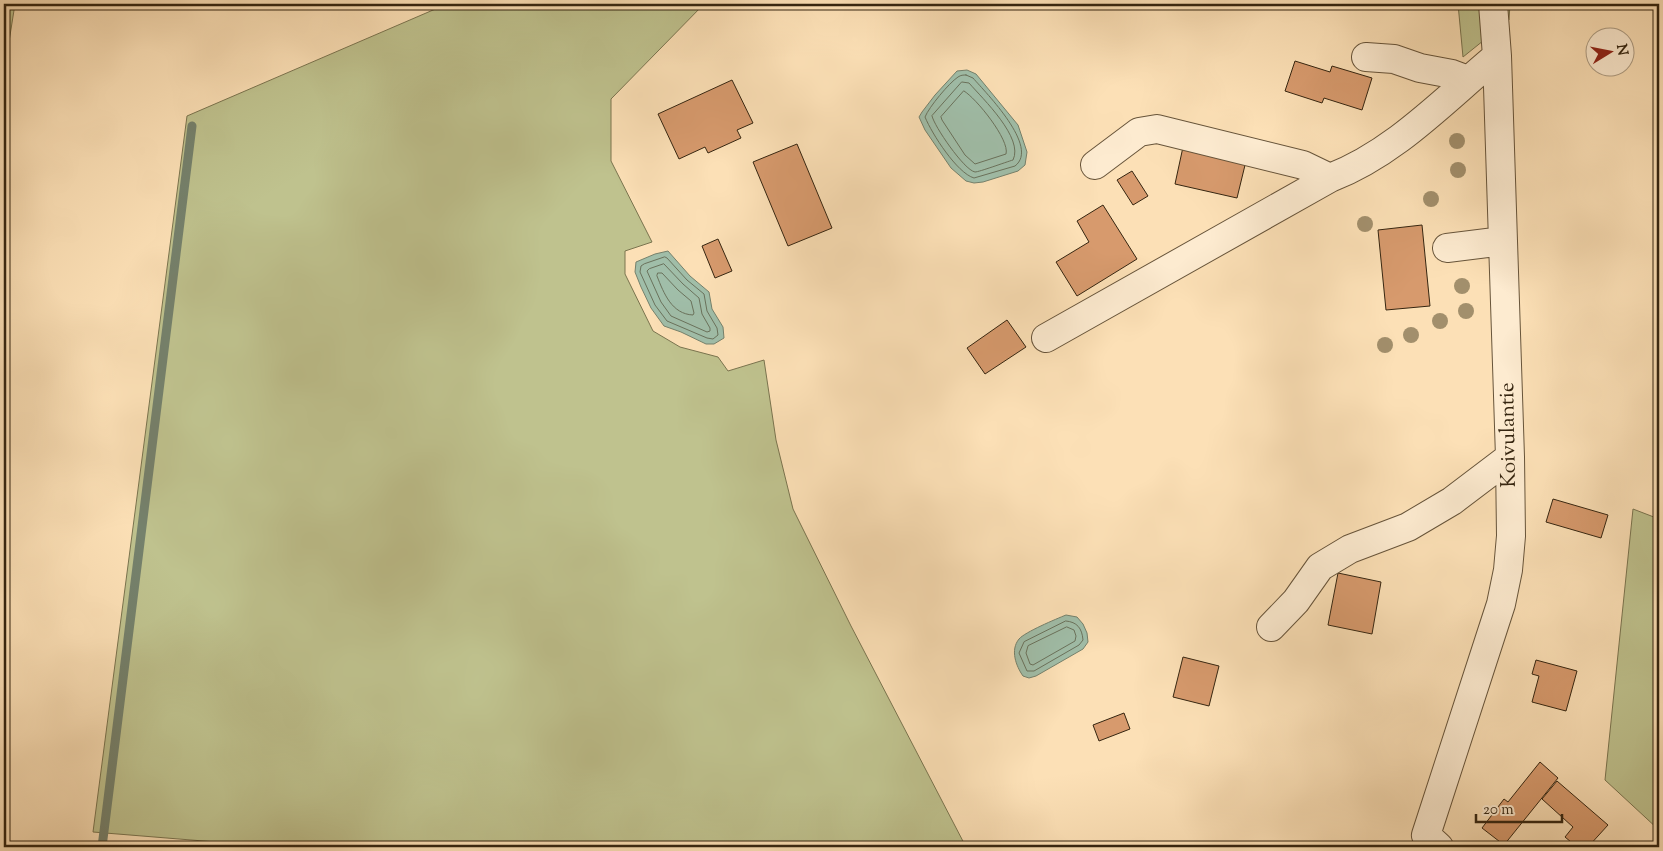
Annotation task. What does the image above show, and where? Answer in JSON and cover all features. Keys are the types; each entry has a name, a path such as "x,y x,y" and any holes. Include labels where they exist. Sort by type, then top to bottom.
{"street":[{"name":"Koivulantie","path":"1439,847 1426,835 1501,604 1508,570 1511,536 1497,56 1493,4"},
{"path":"1046,338 1330,178 1346,172 1389,147 1431,114 1497,56"},
{"path":"1366,57 1394,59 1420,68 1452,74 1468,80"},
{"path":"1095,165 1139,132 1157,129 1303,165 1330,178"},
{"path":"1447,248 1503,242"},
{"path":"1271,627 1296,600 1320,567 1350,549 1408,527 1452,501 1510,457"}],"green space":[{"path":"4,4 15,4 4,73"},
{"path":"447,4 704,4 611,99 611,161 652,242 625,251 625,274 653,331 680,347 718,357 728,371 764,360 776,440 793,509 851,626 966,847 277,847 93,832 187,116"},
{"path":"1458,4 1510,4 1509,20 1463,57"},
{"path":"1633,509 1659,519 1659,830 1605,780"}],"water":[{"path":"967,70 976,74 1018,125 1027,152 1025,165 1018,171 974,183 966,181 951,168 925,130 919,117 935,95 957,71"},
{"path":"668,251 690,276 709,292 712,309 723,327 724,338 714,344 706,344 664,326 651,308 635,272 636,262"},
{"path":"1066,615 1077,617 1083,624 1088,642 1083,649 1036,676 1029,678 1023,676 1015,658 1016,643 1022,636 1034,629"}],"building":[{"path":"1295,61 1330,72 1332,66 1372,78 1362,110 1324,98 1322,103 1285,91"},
{"path":"732,80 753,123 737,130 741,138 708,153 705,147 679,159 658,114"},
{"path":"797,144 832,228 788,246 753,162"},
{"path":"1183,147 1246,161 1237,198 1175,184"},
{"path":"1132,171 1148,196 1133,205 1117,180"},
{"path":"1103,205 1137,259 1077,296 1056,262 1089,242 1077,221"},
{"path":"1422,225 1430,306 1386,310 1378,230"},
{"path":"718,239 732,271 715,278 702,246"},
{"path":"1007,320 1026,347 985,374 967,348"},
{"path":"1553,499 1608,515 1601,538 1546,522"},
{"path":"1338,573 1381,582 1372,634 1328,625"},
{"path":"1183,657 1219,666 1209,706 1173,697"},
{"path":"1536,660 1577,671 1566,711 1532,702 1539,676 1532,674"},
{"path":"1124,713 1130,729 1099,741 1093,725"},
{"path":"1540,762 1558,778 1504,845 1482,828 1504,799 1508,802"},
{"path":"1557,781 1608,825 1588,847 1577,847 1565,837 1573,827 1542,799"}],"waterway":[{"path":"102,847 192,126"}]}
